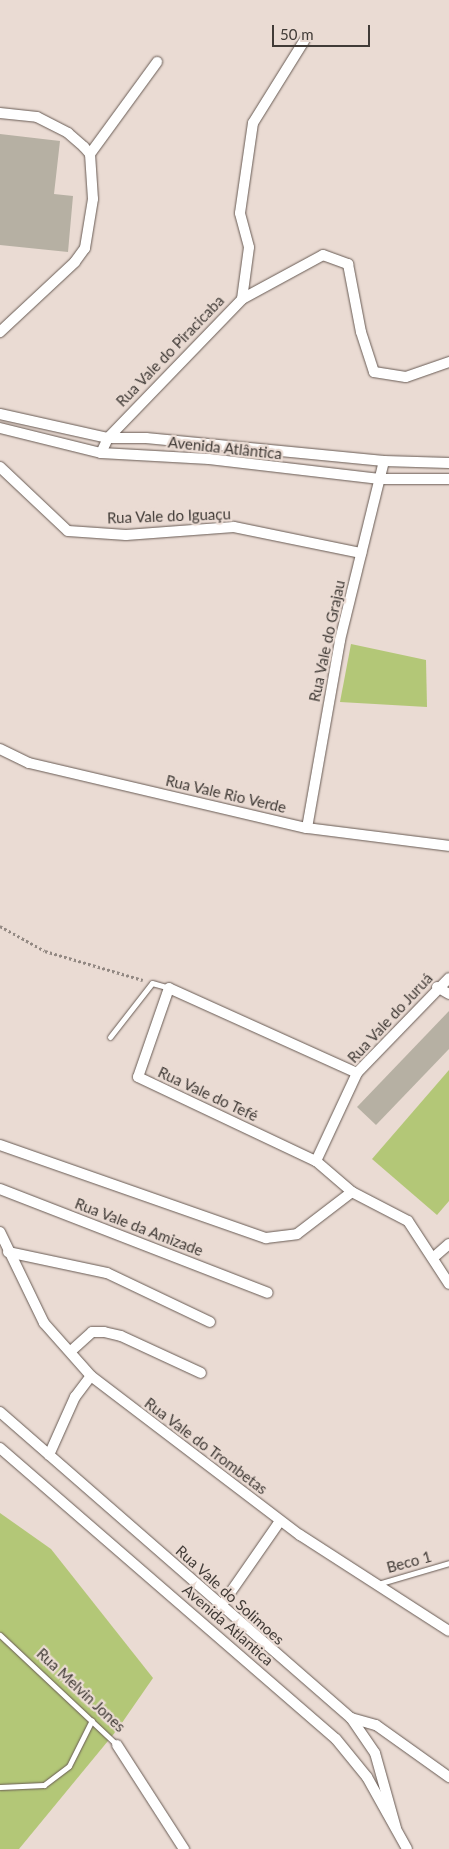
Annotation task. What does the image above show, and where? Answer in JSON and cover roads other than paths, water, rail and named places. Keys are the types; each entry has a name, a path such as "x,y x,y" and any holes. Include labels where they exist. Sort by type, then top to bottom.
{"street":[{"name":"Rua Vale do Piracicaba","path":"101,454 108,438 242,299 249,247 240,213 254,124 304,41"},
{"path":"0,332 56,282 85,248 93,200 90,154 157,62"},
{"path":"0,113 37,117 68,133 90,154"},
{"path":"242,299 323,255 348,264 361,332 374,372 406,377 449,362"},
{"name":"Avenida Atlântica","path":"0,414 108,438 146,438 384,461 449,463"},
{"name":"Avenida Atlântica","path":"0,428 101,454 209,459 380,479 449,479"},
{"name":"Rua Vale do Grajau","path":"307,828 340,640 384,461"},
{"name":"Rua Vale do Iguaçu","path":"0,467 68,531 126,535 234,527 362,553"},
{"name":"Rua Vale Rio Verde","path":"0,749 29,763 307,828 449,846"},
{"name":"Rua Vale do Juruá","path":"316,1161 357,1073 437,987 449,978"},
{"path":"437,987 449,994"},
{"path":"168,988 357,1073"},
{"name":"Rua Vale do Tefé","path":"168,988 138,1077 316,1161 352,1192 408,1221 434,1257 449,1284"},
{"path":"0,1145 266,1238 297,1234 352,1192"},
{"name":"Rua Vale da Amizade","path":"0,1190 268,1293"},
{"name":"Rua Vale do Trombetas","path":"0,1232 8,1252 44,1323 71,1351 91,1376 280,1521 449,1631"},
{"path":"434,1257 449,1244"},
{"path":"8,1252 106,1273 210,1322"},
{"path":"71,1351 92,1332 104,1332 122,1336 200,1373"},
{"path":"49,1455 75,1397 91,1376"},
{"name":"Rua Vale do Solimoes","path":"0,1412 350,1718 375,1754 396,1828"},
{"name":"Avenida Atlantica","path":"0,1448 336,1739 368,1777 407,1849"},
{"path":"221,1606 280,1521"},
{"path":"350,1718 376,1725 449,1777"},
{"name":"Rua Melvin Jones","path":"117,1745 184,1849"}],"lane":[{"path":"110,1037 152,983 168,988"},
{"name":"Beco 1","path":"376,1584 449,1563"},
{"name":"Rua Melvin Jones","path":"0,1635 117,1745"},
{"path":"0,1787 44,1785 69,1766 92,1720"}]}
